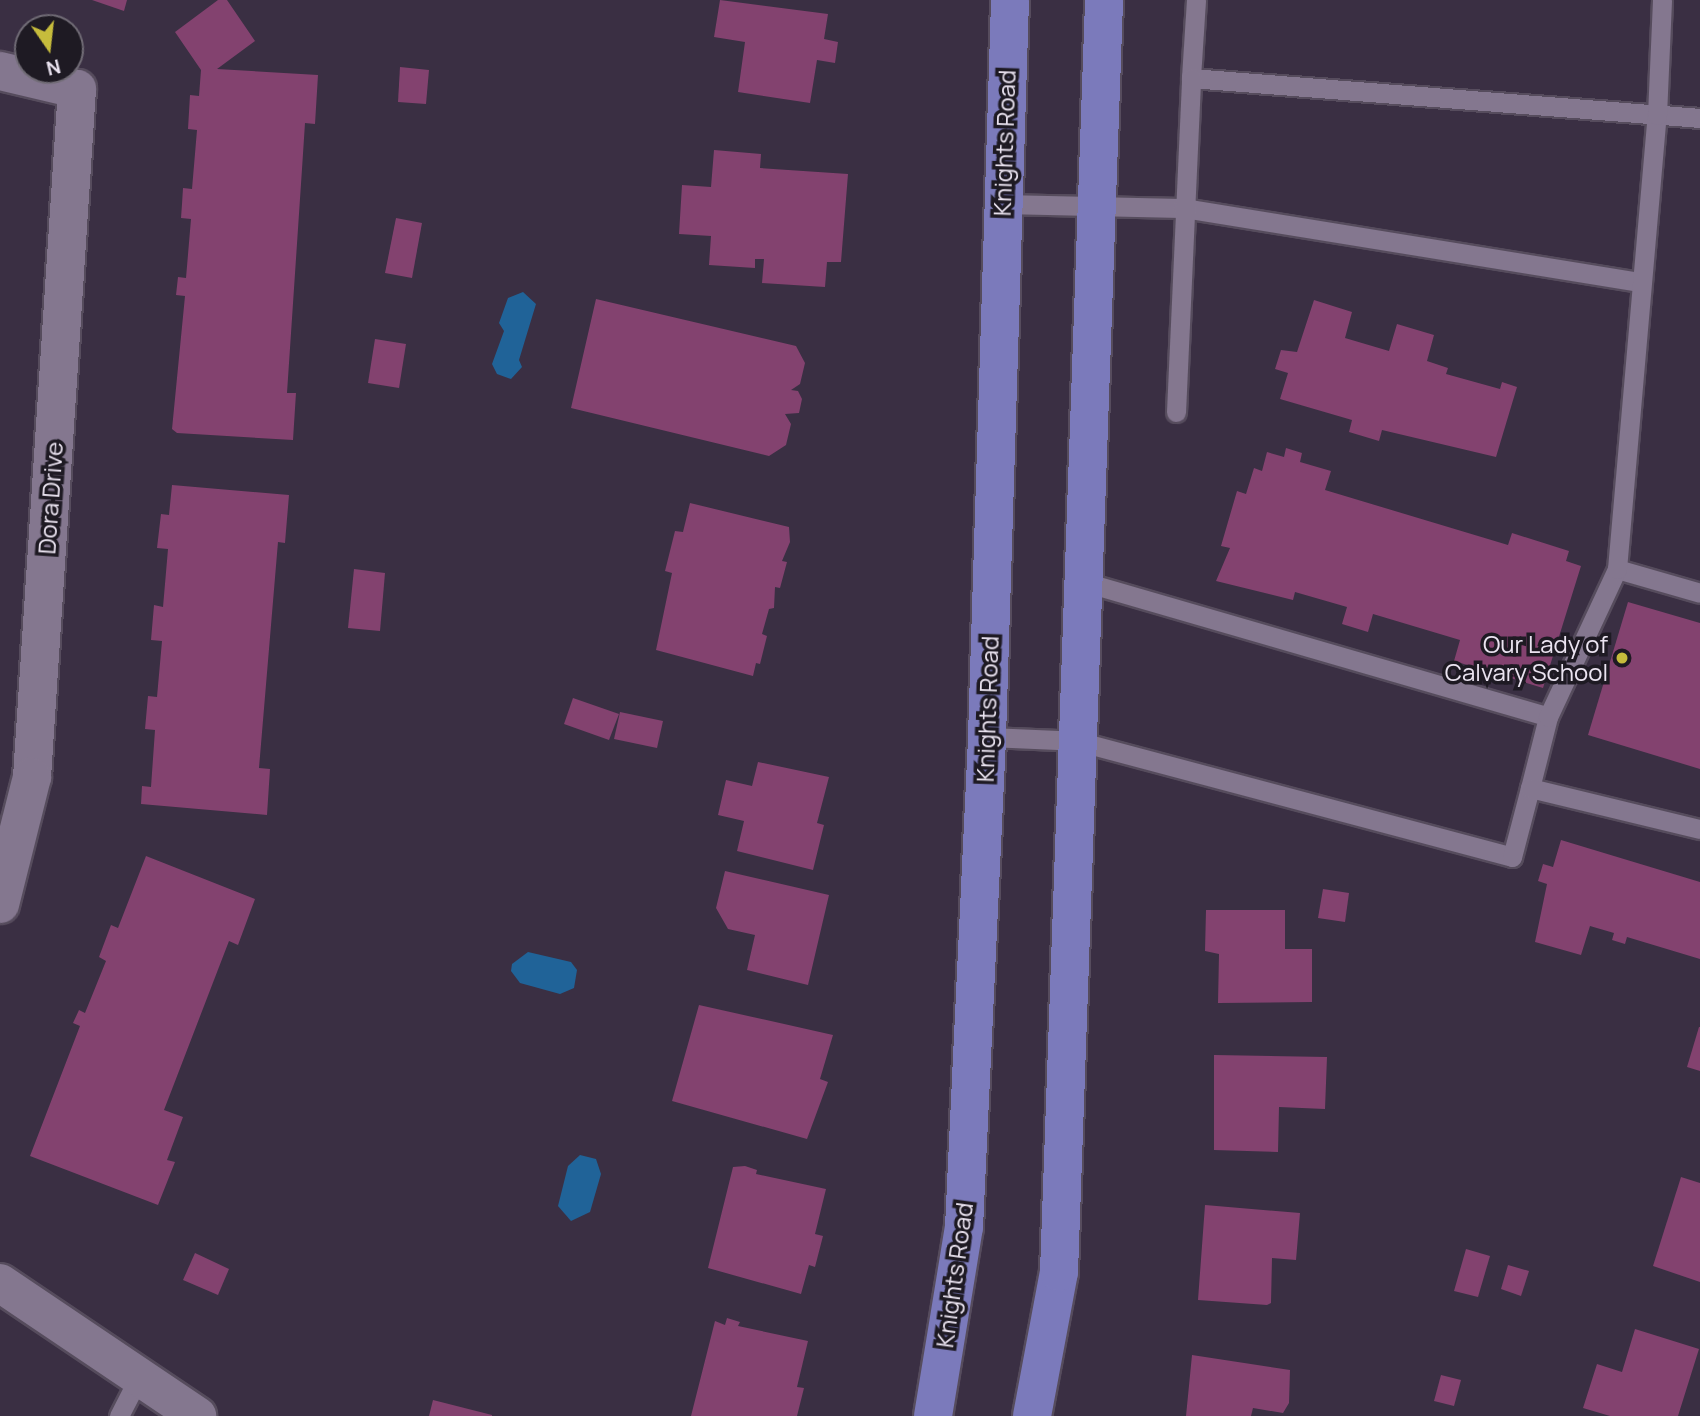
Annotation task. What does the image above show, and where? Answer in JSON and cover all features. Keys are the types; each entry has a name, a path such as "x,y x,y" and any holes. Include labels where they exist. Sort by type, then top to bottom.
{"main road":[{"name":"Knights Road","path":"933,1416 964,1227 987,737 1010,0"},
{"path":"1032,1416 1059,1272 1081,581 1104,0"}],"street":[{"name":"Dora Drive","path":"0,71 77,89 32,777 0,904"},
{"path":"0,1283 197,1416"}],"lane":[{"path":"1176,412 1183,208 1196,0"},
{"path":"987,737 1077,741 1511,857 1548,717 1617,569 1640,282 1657,115 1662,0"},
{"path":"1191,78 1700,118"},
{"path":"1002,204 1183,208 1640,282"},
{"path":"1617,569 1700,593"},
{"path":"1081,581 1548,717"},
{"path":"1530,788 1700,829"},
{"path":"119,1416 139,1377"}],"water":[{"path":"523,292 536,304 519,360 522,367 511,379 497,374 492,364 504,331 499,323 508,298"},
{"path":"528,952 571,962 577,970 574,988 560,994 520,983 511,971 512,964"},
{"path":"580,1155 596,1159 601,1174 590,1212 571,1221 558,1206 568,1166"}],"building":[{"path":"92,0 127,0 124,11"},
{"path":"218,0 227,0 255,41 217,69 318,75 315,124 305,123 287,393 296,393 293,440 177,433 172,429 185,296 176,295 178,277 186,278 191,219 181,218 183,188 192,189 197,130 188,129 190,95 199,96 201,70 175,32"},
{"path":"720,0 828,14 824,39 838,42 835,63 817,60 810,103 738,92 745,42 714,37"},
{"path":"400,67 429,70 426,104 398,102"},
{"path":"714,150 761,154 760,168 848,174 841,262 827,262 825,287 762,283 764,259 755,259 755,268 709,265 711,236 679,234 682,185 711,187"},
{"path":"396,218 422,223 412,278 385,273"},
{"path":"596,299 796,346 805,363 800,384 791,390 798,391 802,399 799,413 785,414 791,424 786,445 769,456 571,408"},
{"path":"1314,300 1352,312 1345,338 1389,351 1397,324 1434,335 1427,361 1448,368 1446,374 1500,389 1502,382 1517,387 1496,457 1382,430 1379,441 1349,432 1352,420 1280,399 1288,373 1275,369 1281,350 1297,352"},
{"path":"375,339 406,344 399,388 368,383"},
{"path":"1286,448 1302,453 1300,462 1331,471 1325,490 1508,545 1512,533 1569,551 1566,561 1581,566 1543,688 1454,661 1460,640 1373,614 1368,632 1342,624 1347,607 1295,592 1293,600 1216,581 1230,548 1221,546 1237,491 1246,494 1254,468 1262,471 1267,452 1284,457"},
{"path":"172,485 289,495 285,543 278,542 259,768 270,769 267,815 141,804 142,786 151,787 155,730 145,729 148,696 157,697 162,641 151,640 154,605 163,607 168,549 157,548 161,514 169,515"},
{"path":"690,503 789,527 790,542 782,561 787,562 780,588 775,587 774,608 769,609 762,634 767,636 760,664 756,663 753,676 656,650 672,573 665,571 675,531 683,532"},
{"path":"354,569 385,573 380,631 348,628"},
{"path":"1628,602 1700,623 1700,769 1588,735"},
{"path":"573,698 619,714 609,740 564,724"},
{"path":"620,712 663,721 657,748 614,739"},
{"path":"758,762 829,777 817,823 824,825 813,870 737,851 744,821 718,815 726,780 752,786"},
{"path":"1561,840 1700,882 1700,959 1627,937 1625,944 1612,940 1614,933 1590,926 1581,955 1535,942 1547,884 1538,881 1543,864 1553,867"},
{"path":"146,856 255,899 238,945 229,941 164,1110 183,1117 167,1160 175,1162 158,1205 30,1156 80,1026 73,1023 79,1010 85,1013 106,961 99,957 111,925 118,928"},
{"path":"725,871 829,895 808,985 747,970 755,935 728,929 716,908"},
{"path":"1323,889 1349,893 1345,922 1318,918"},
{"path":"1206,910 1285,910 1285,949 1312,949 1312,1002 1218,1003 1219,954 1205,951"},
{"path":"699,1005 833,1035 820,1079 828,1082 807,1139 672,1101"},
{"path":"1700,1027 1700,1071 1687,1067"},
{"path":"1214,1055 1327,1057 1325,1109 1279,1107 1278,1152 1214,1150"},
{"path":"745,1166 757,1170 756,1174 826,1189 815,1234 823,1236 815,1267 809,1265 801,1294 708,1268 733,1167"},
{"path":"1681,1177 1700,1183 1700,1282 1653,1266"},
{"path":"1205,1205 1300,1213 1296,1260 1272,1258 1271,1303 1267,1305 1198,1300"},
{"path":"1466,1249 1490,1256 1478,1297 1454,1291"},
{"path":"195,1253 229,1269 218,1295 183,1280"},
{"path":"1508,1265 1529,1271 1521,1296 1501,1289"},
{"path":"727,1318 740,1322 738,1326 808,1341 797,1387 804,1388 797,1416 691,1416 715,1321 725,1325"},
{"path":"1635,1329 1699,1349 1678,1416 1610,1416 1583,1408 1597,1364 1622,1372"},
{"path":"1192,1355 1290,1370 1289,1403 1283,1413 1253,1408 1251,1416 1186,1416"},
{"path":"1441,1375 1461,1380 1454,1406 1434,1401"},
{"path":"433,1400 492,1415 492,1416 429,1416"}],"place":[{"name":"Our Lady of Calvary School","path":"1622,658"}]}
